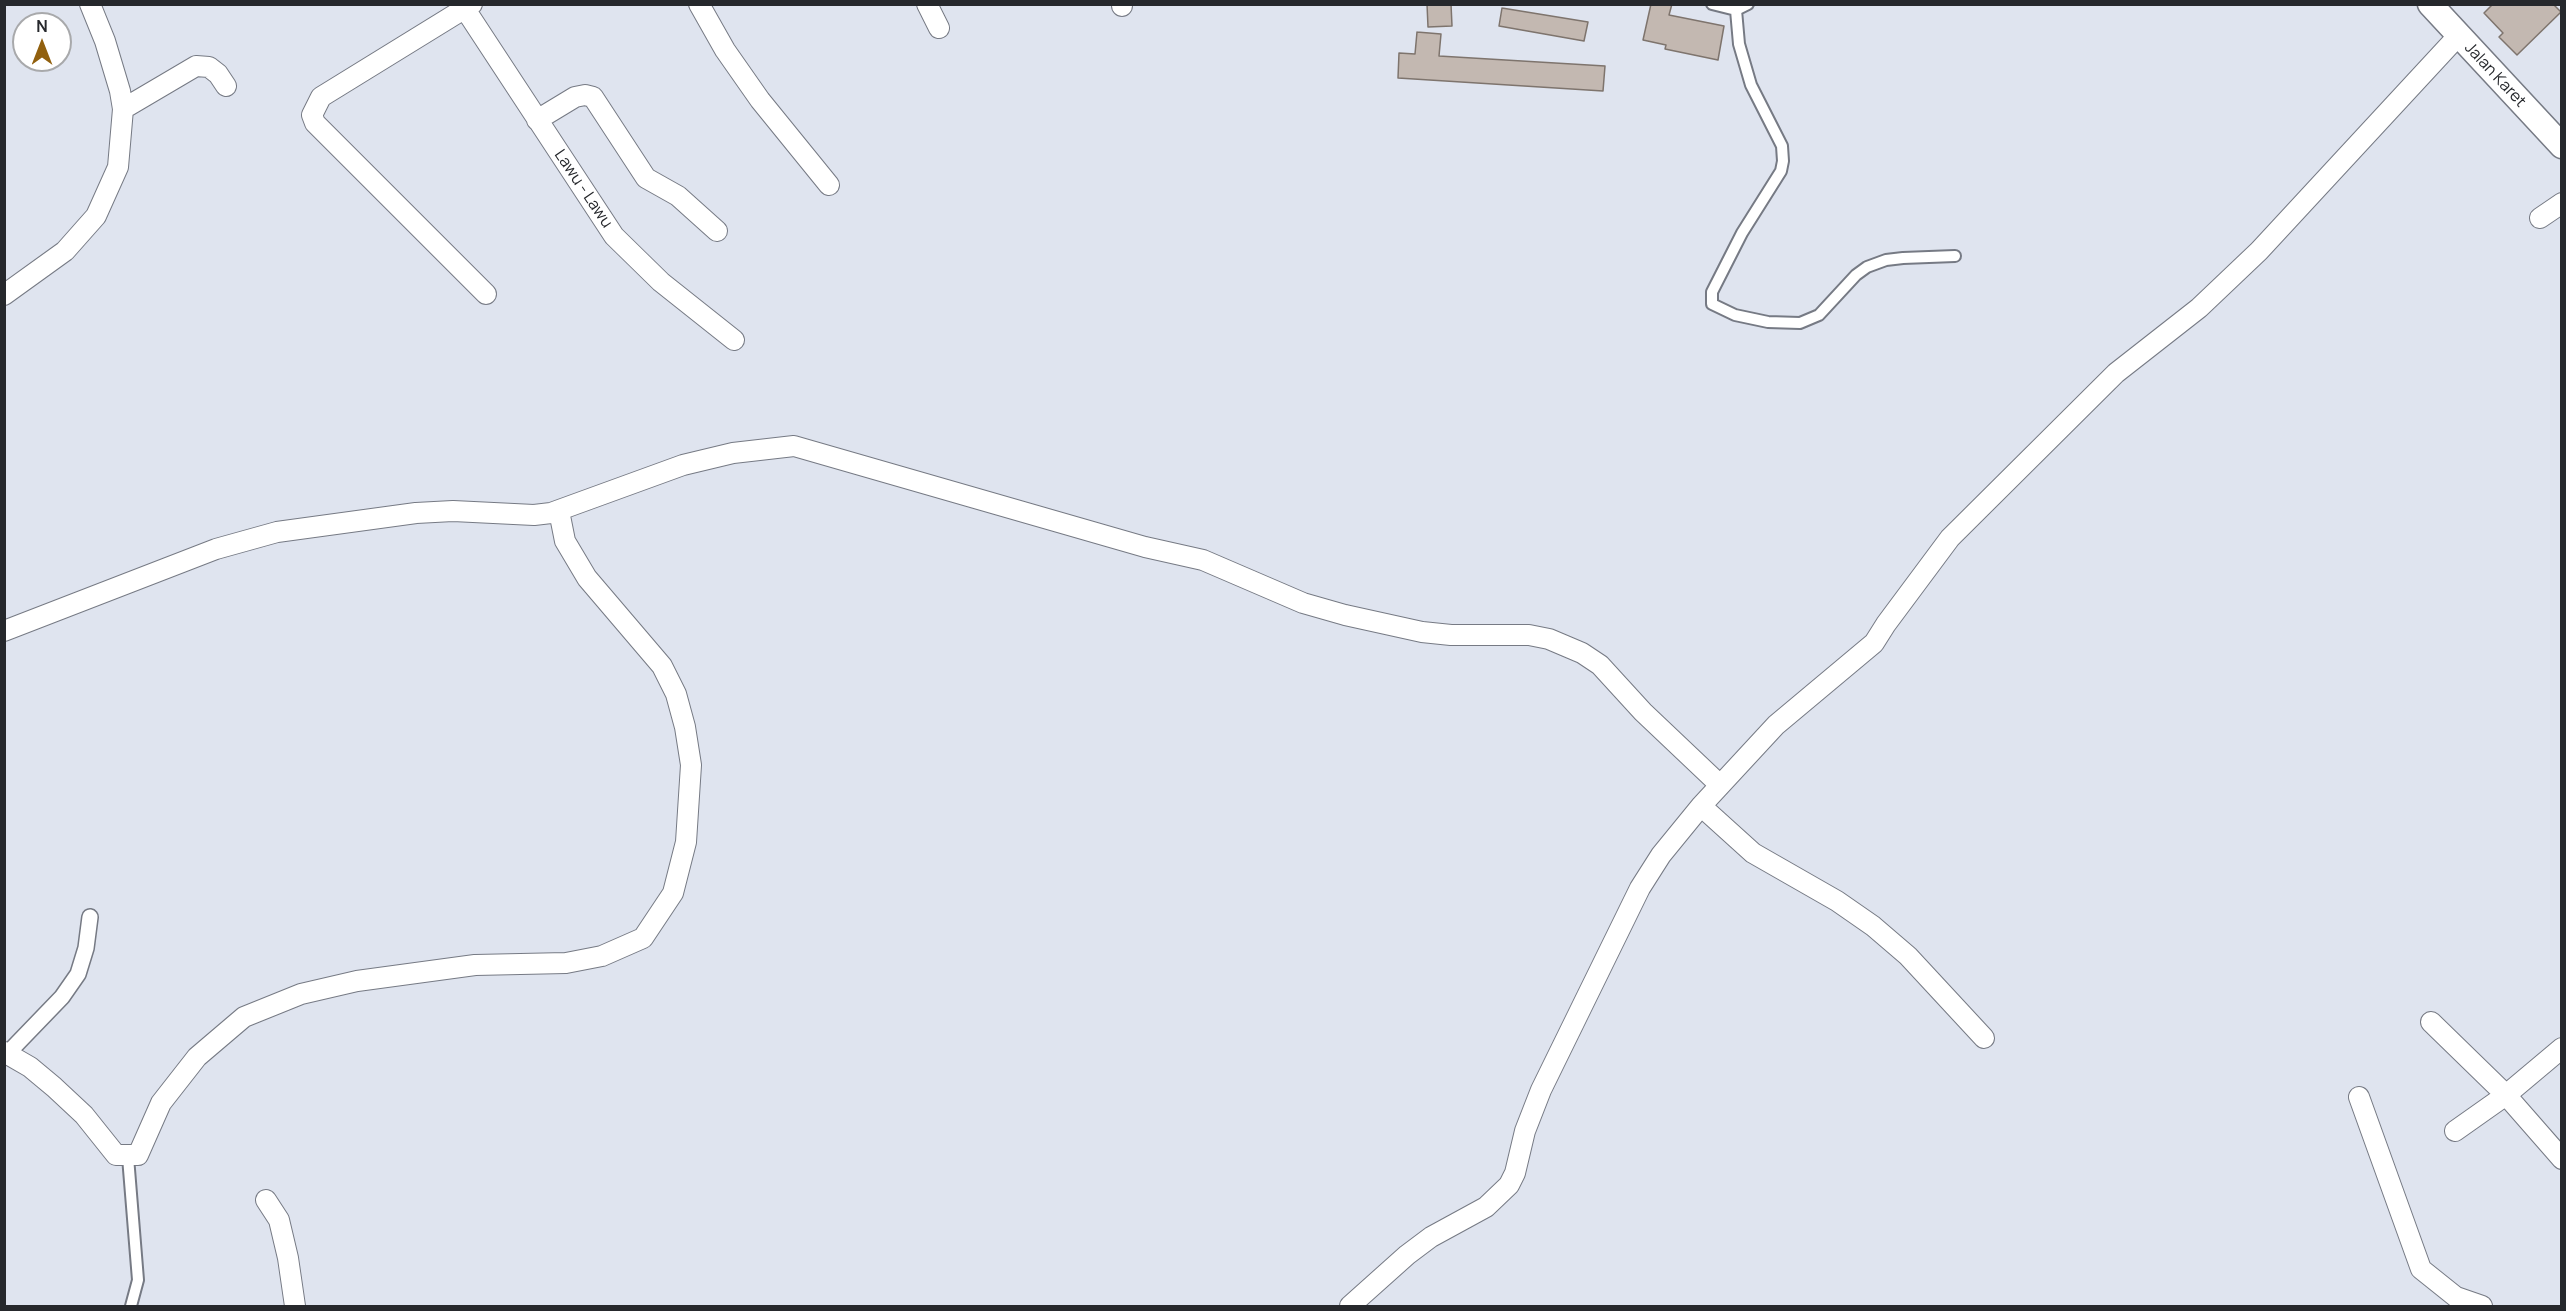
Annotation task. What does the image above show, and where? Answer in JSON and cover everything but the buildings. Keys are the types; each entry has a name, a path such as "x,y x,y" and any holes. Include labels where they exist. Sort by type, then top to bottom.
{"street":[{"path":"699,4 725,50 760,100 829,185"},
{"path":"927,4 939,28"},
{"name":"Jalan Karet","path":"2430,4 2562,146"},
{"path":"4,296 65,250 96,216 118,167 123,109 120,91 92,5"},
{"path":"468,7 321,97 312,115 315,123 486,294"},
{"name":"Lawu - Lawu","path":"468,7 537,120 614,236 661,282 734,340"},
{"path":"1350,1306 1407,1255 1431,1237 1486,1207 1509,1185 1515,1173 1525,1131 1541,1090 1640,888 1661,855 1701,806 1776,725 1874,643 1950,538 2116,373 2199,308 2259,251 2458,36"},
{"path":"123,109 196,66 209,67 218,74 226,86"},
{"path":"537,120 575,97 585,95 593,97 646,178 678,196 717,231"},
{"path":"2540,218 2562,203"},
{"path":"4,631 216,549 277,532 416,513 453,511 534,515 559,512 683,465 733,453 794,446 1145,547 1203,560 1303,603 1345,615 1442,634 1504,634 1549,639 1582,653 1600,665 1643,712 1720,785"},
{"path":"90,917 86,948 78,974 62,998 6,1052 30,1067 84,1115 116,1155 128,1156 138,1155 161,1103 197,1057 244,1017 301,994 357,981 475,965 566,963 602,956 643,938 674,893 686,842 691,765 676,694 662,666 587,578 565,541 559,512"},
{"path":"1701,806 1753,853 1873,926 1908,956 1984,1038"},
{"path":"2431,1022 2506,1095 2562,1159"},
{"path":"2455,1131 2506,1095 2562,1048"},
{"path":"2359,1097 2421,1269 2456,1297 2482,1306"},
{"path":"266,1200 279,1220 288,1258 295,1306"}],"lane":[{"path":"1712,4 1736,10 1748,4"},
{"path":"1736,10 1739,44 1750,85 1782,146 1783,161 1781,171 1742,233 1712,292 1712,304 1735,315 1768,322 1800,323 1819,315 1856,275 1867,267 1886,260 1955,256"},
{"path":"128,1156 138,1280 131,1306"}]}
